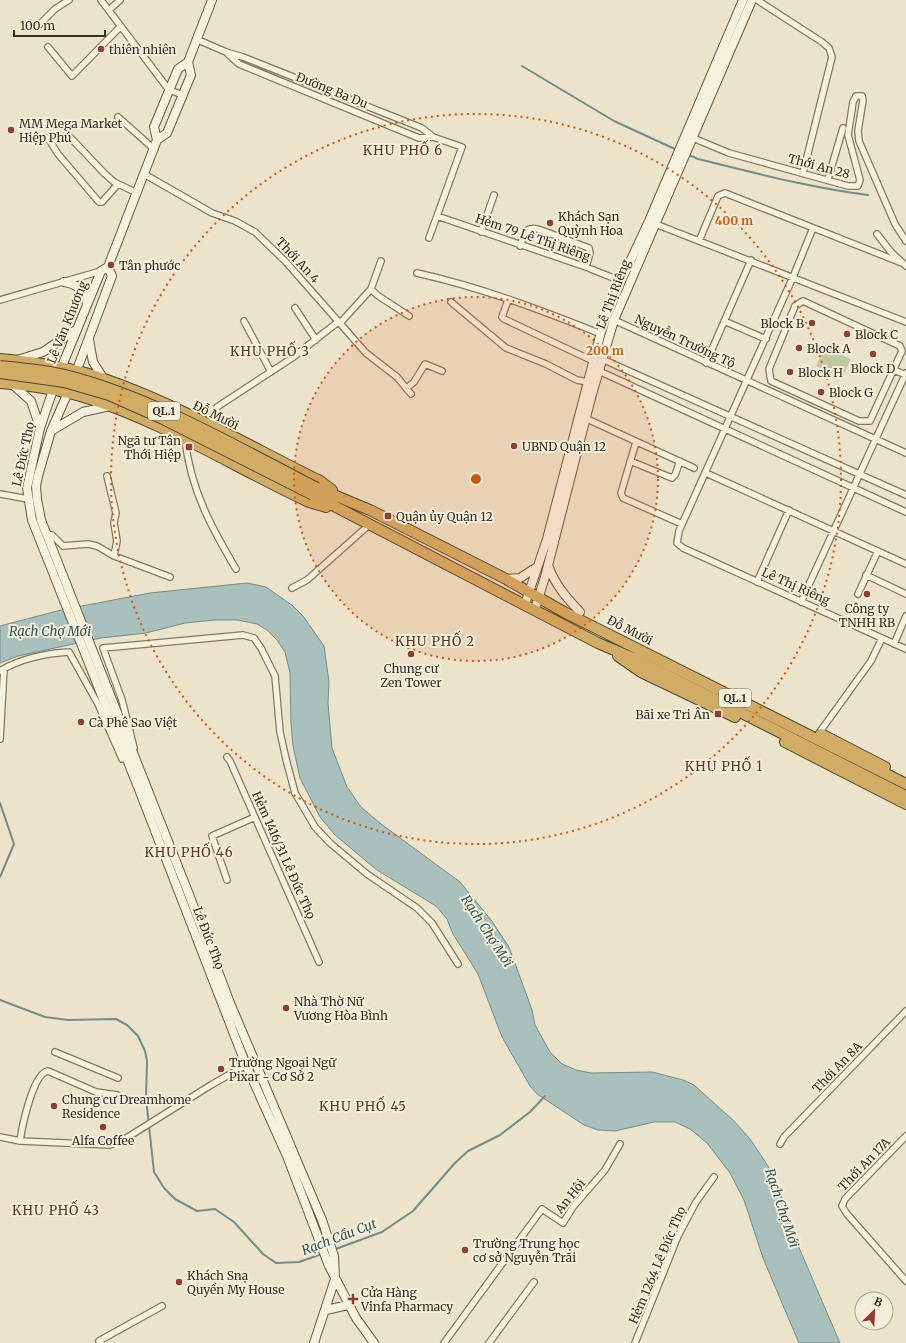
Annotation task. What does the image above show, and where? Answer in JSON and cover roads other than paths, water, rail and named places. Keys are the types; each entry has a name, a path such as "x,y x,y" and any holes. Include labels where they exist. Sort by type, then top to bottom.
{"highway":[{"name":"Đỗ Mười","path":"0,359 16,360 76,371 99,377 140,393 320,481 343,498 506,579 564,612 906,784"},
{"path":"37,387 41,364"},
{"name":"QL.1","path":"0,366 68,375 117,391 197,428 315,492"},
{"name":"QL.1","path":"0,373 64,382 109,395 163,419 315,492"},
{"path":"88,398 99,377"},
{"name":"Đỗ Mười","path":"0,383 52,389 88,398 111,406 185,440 308,502 338,510 522,602 598,643 642,672 906,804"},
{"name":"Đỗ Mười","path":"315,492 343,498"},
{"name":"Đỗ Mười","path":"315,492 338,510"},
{"name":"QL.1","path":"564,612 580,612"},
{"name":"Đỗ Mười","path":"580,612 906,777"},
{"name":"Đỗ Mười","path":"598,643 633,658 906,796"}],"main road":[{"name":"Lê Văn Khương","path":"157,140 167,133 191,75 188,62 196,38 212,0"},
{"name":"Lê Thị Riêng","path":"689,141 743,0"},
{"name":"Lê Thị Riêng","path":"535,609 548,565 598,371 614,320 652,223 752,0"},
{"name":"Lê Văn Khương","path":"52,389 137,193 157,140 154,127 178,69 188,62"},
{"name":"Lê Thị Riêng","path":"522,602 530,592 547,539 601,334 621,281 652,223"},
{"name":"Lê Văn Khương","path":"68,393 112,276 104,269"},
{"path":"64,282 73,283 82,290 86,297 87,307"},
{"path":"16,360 44,352 78,328"},
{"path":"89,336 90,350 99,377"},
{"path":"11,384 31,401 40,428"},
{"name":"Lê Đức Thọ","path":"52,389 40,428 27,488 32,520 64,591"},
{"name":"Lê Đức Thọ","path":"64,591 46,534 37,500 36,486 51,431 68,393"},
{"path":"51,431 83,412 111,406"},
{"path":"28,498 37,500"},
{"path":"548,565 560,591 580,612"},
{"path":"506,579 520,578 538,566"},
{"path":"64,591 90,654"},
{"name":"Lê Đức Thọ","path":"90,654 133,752 246,1065 320,1227"},
{"name":"Lê Đức Thọ","path":"90,654 192,914 253,1059 320,1227"},
{"path":"246,1065 253,1059"},
{"path":"320,1227 330,1257 335,1279 348,1305 370,1341"},
{"path":"314,1343 335,1279"},
{"path":"326,1310 341,1291"},
{"path":"326,1310 348,1305"}],"street":[{"path":"38,26 54,9 69,0"},
{"path":"101,0 170,90 183,95"},
{"path":"109,10 120,0"},
{"path":"758,0 822,42 829,48 832,57 803,173"},
{"path":"48,47 72,76 121,26"},
{"name":"Đường Ba Du","path":"196,38 226,52 243,57 422,128 433,137 462,147 437,216"},
{"name":"Đường Ba Du","path":"226,52 238,64 419,138 433,137"},
{"name":"Thới An 28","path":"689,141 828,179 848,186 858,186 860,183 848,135 853,102 856,96 860,95 862,96 863,100 858,131 859,141 895,224 906,241"},
{"path":"344,107 345,98"},
{"path":"118,117 154,149"},
{"path":"828,179 843,128"},
{"path":"67,134 104,173 118,184 137,193"},
{"path":"48,138 58,154 99,202 102,202 118,184"},
{"name":"Thới An 4","path":"144,174 212,213 255,232 286,262 366,353 397,377 408,388 411,394"},
{"path":"700,241 718,196 725,193 904,265"},
{"path":"481,232 494,195"},
{"path":"429,238 437,216"},
{"name":"Hẻm 79 Lê Thị Riêng","path":"437,216 520,246 586,267 621,281"},
{"path":"652,223 751,260 906,322"},
{"path":"520,246 526,230 533,227 589,248 590,253 586,267"},
{"path":"636,442 621,492 624,498 682,524 766,339 813,228"},
{"path":"877,234 904,265"},
{"path":"706,363 751,260"},
{"path":"208,425 214,418 217,407 292,358 338,322 342,321 354,310 372,289 381,261"},
{"path":"0,300 104,269"},
{"path":"417,273 481,290 561,318 601,334"},
{"path":"372,289 377,295 409,316"},
{"path":"508,300 502,317 504,319 593,361"},
{"path":"803,301 900,346 902,352 894,370 870,421 859,421 771,381 769,369 796,306 803,301"},
{"path":"451,302 506,348 540,361 576,380 588,382"},
{"path":"295,308 316,340"},
{"name":"Nguyễn Trường Tộ","path":"614,320 906,453"},
{"path":"724,321 766,339"},
{"path":"244,322 271,372"},
{"path":"602,359 906,495"},
{"path":"408,388 414,382 425,364 442,371"},
{"path":"801,602 906,374 894,370"},
{"path":"598,371 906,512"},
{"path":"586,418 694,468"},
{"path":"185,440 194,488 214,531 236,569"},
{"path":"630,461 672,478 675,475 680,461"},
{"path":"706,473 906,564"},
{"path":"107,476 116,513 114,523 117,541 114,556"},
{"path":"0,494 28,498"},
{"path":"757,582 789,510"},
{"name":"Lê Thị Riêng","path":"682,524 677,542 683,548 906,649"},
{"path":"292,588 307,580 369,525"},
{"path":"46,534 52,535 63,546 88,544 97,546 114,556 170,577"},
{"path":"858,594 878,551"},
{"path":"866,576 906,594"},
{"path":"894,644 906,616"},
{"name":"Lê Đức Thọ","path":"133,752 134,747 122,700 103,648 243,635 254,638 261,648 274,676 280,732 295,793 315,827 330,843 367,874 417,908 432,923 458,964"},
{"path":"819,733 867,667 882,638"},
{"path":"0,739 2,670 54,653 69,652 98,704 122,759"},
{"name":"Hẻm 1416/31 Lê Đức Thọ","path":"227,758 230,761 319,962"},
{"path":"227,880 212,836 255,817"},
{"name":"Thới An 8A","path":"780,1144 784,1137 906,1011"},
{"path":"55,1052 118,1078"},
{"path":"0,1137 20,1141 103,1145 115,1143 246,1065"},
{"path":"20,1141 22,1126 31,1096 40,1075 44,1072 48,1071 96,1092 117,1095"},
{"name":"Thới An 17A","path":"906,1136 846,1199 842,1206 847,1214 906,1281"},
{"name":"An Hội","path":"444,1343 542,1209 563,1223 574,1207 606,1170 620,1144"},
{"name":"Hẻm 1264 Lê Đức Thọ","path":"636,1343 678,1236 696,1202 714,1177"},
{"path":"490,1343 534,1282"},
{"path":"100,1342 162,1306"}],"water":[{"name":"Rạch Chợ Mới","path":"247,583 266,587 293,606 303,616 324,646 329,682 328,703 332,748 347,787 361,807 381,824 460,882 491,920 509,947 532,1010 535,1025 550,1052 562,1064 576,1070 591,1073 652,1072 683,1080 694,1085 734,1121 750,1139 768,1166 782,1198 800,1250 840,1343 799,1343 763,1258 744,1200 730,1173 707,1143 690,1129 675,1122 654,1122 615,1131 598,1130 584,1125 537,1094 530,1086 502,1037 478,974 453,934 447,919 436,906 377,870 335,835 320,817 300,778 293,746 290,673 285,652 277,640 267,630 257,624 238,620 215,620 185,623 146,633 101,638 18,656 0,663 0,626 61,610 150,593"}],"waterway":[{"path":"522,66 614,121 677,150"},
{"path":"687,154 698,159 783,180 868,195"},
{"name":"Rạch Cầu Cụt","path":"0,803 14,844 0,877"},
{"name":"Rạch Cầu Cụt","path":"0,1000 45,1017 68,1020 116,1019 127,1025 138,1036 145,1051 147,1061 146,1098 154,1172 164,1188 175,1199 197,1211 215,1209 234,1222 263,1254 276,1263 299,1262 322,1254"},
{"name":"Rạch Cầu Cụt","path":"333,1250 382,1232 413,1211 455,1163 468,1151 500,1135 530,1112 545,1096"}],"place":[{"name":"thiên nhiên","path":"101,49"},
{"name":"MM Mega Market Hiệp Phú","path":"11,130"},
{"name":"Khách Sạn Quỳnh Hoa","path":"550,223"},
{"name":"Tân phước","path":"111,265"},
{"name":"Block B","path":"812,323"},
{"name":"Block C","path":"847,334"},
{"name":"Block A","path":"799,348"},
{"name":"Block D","path":"873,354"},
{"name":"Block H","path":"790,372"},
{"name":"Block G","path":"821,392"},
{"name":"UBND Quận 12","path":"514,446"},
{"name":"Ngã tư Tân Thới Hiệp","path":"189,447"},
{"name":"Quận ủy Quận 12","path":"388,516"},
{"name":"Công ty TNHH RB","path":"867,594"},
{"name":"Chung cư Zen Tower","path":"411,654"},
{"name":"Bãi xe Tri Ân","path":"718,714"},
{"name":"Cà Phê Sao Việt","path":"81,722"},
{"name":"Nhà Thờ Nữ Vương Hòa Bình","path":"286,1008"},
{"name":"Trường Ngoại Ngữ Pixar - Cơ Sở 2","path":"221,1069"},
{"name":"Chung cư Dreamhome Residence","path":"54,1106"},
{"name":"Alfa Coffee","path":"103,1127"},
{"name":"Trường Trung học cơ sở Nguyễn Trãi","path":"465,1250"},
{"name":"Khách Snạ Quyền My House","path":"179,1282"},
{"name":"Cửa Hàng Vinfa Pharmacy","path":"353,1299"}],"district":[{"name":"KHU PHỐ 6","path":"403,150"},
{"name":"KHU PHỐ 3","path":"270,351"},
{"name":"KHU PHỐ 2","path":"435,641"},
{"name":"KHU PHỐ 1","path":"724,766"},
{"name":"KHU PHỐ 46","path":"189,852"},
{"name":"KHU PHỐ 45","path":"363,1106"},
{"name":"KHU PHỐ 43","path":"56,1210"}]}
